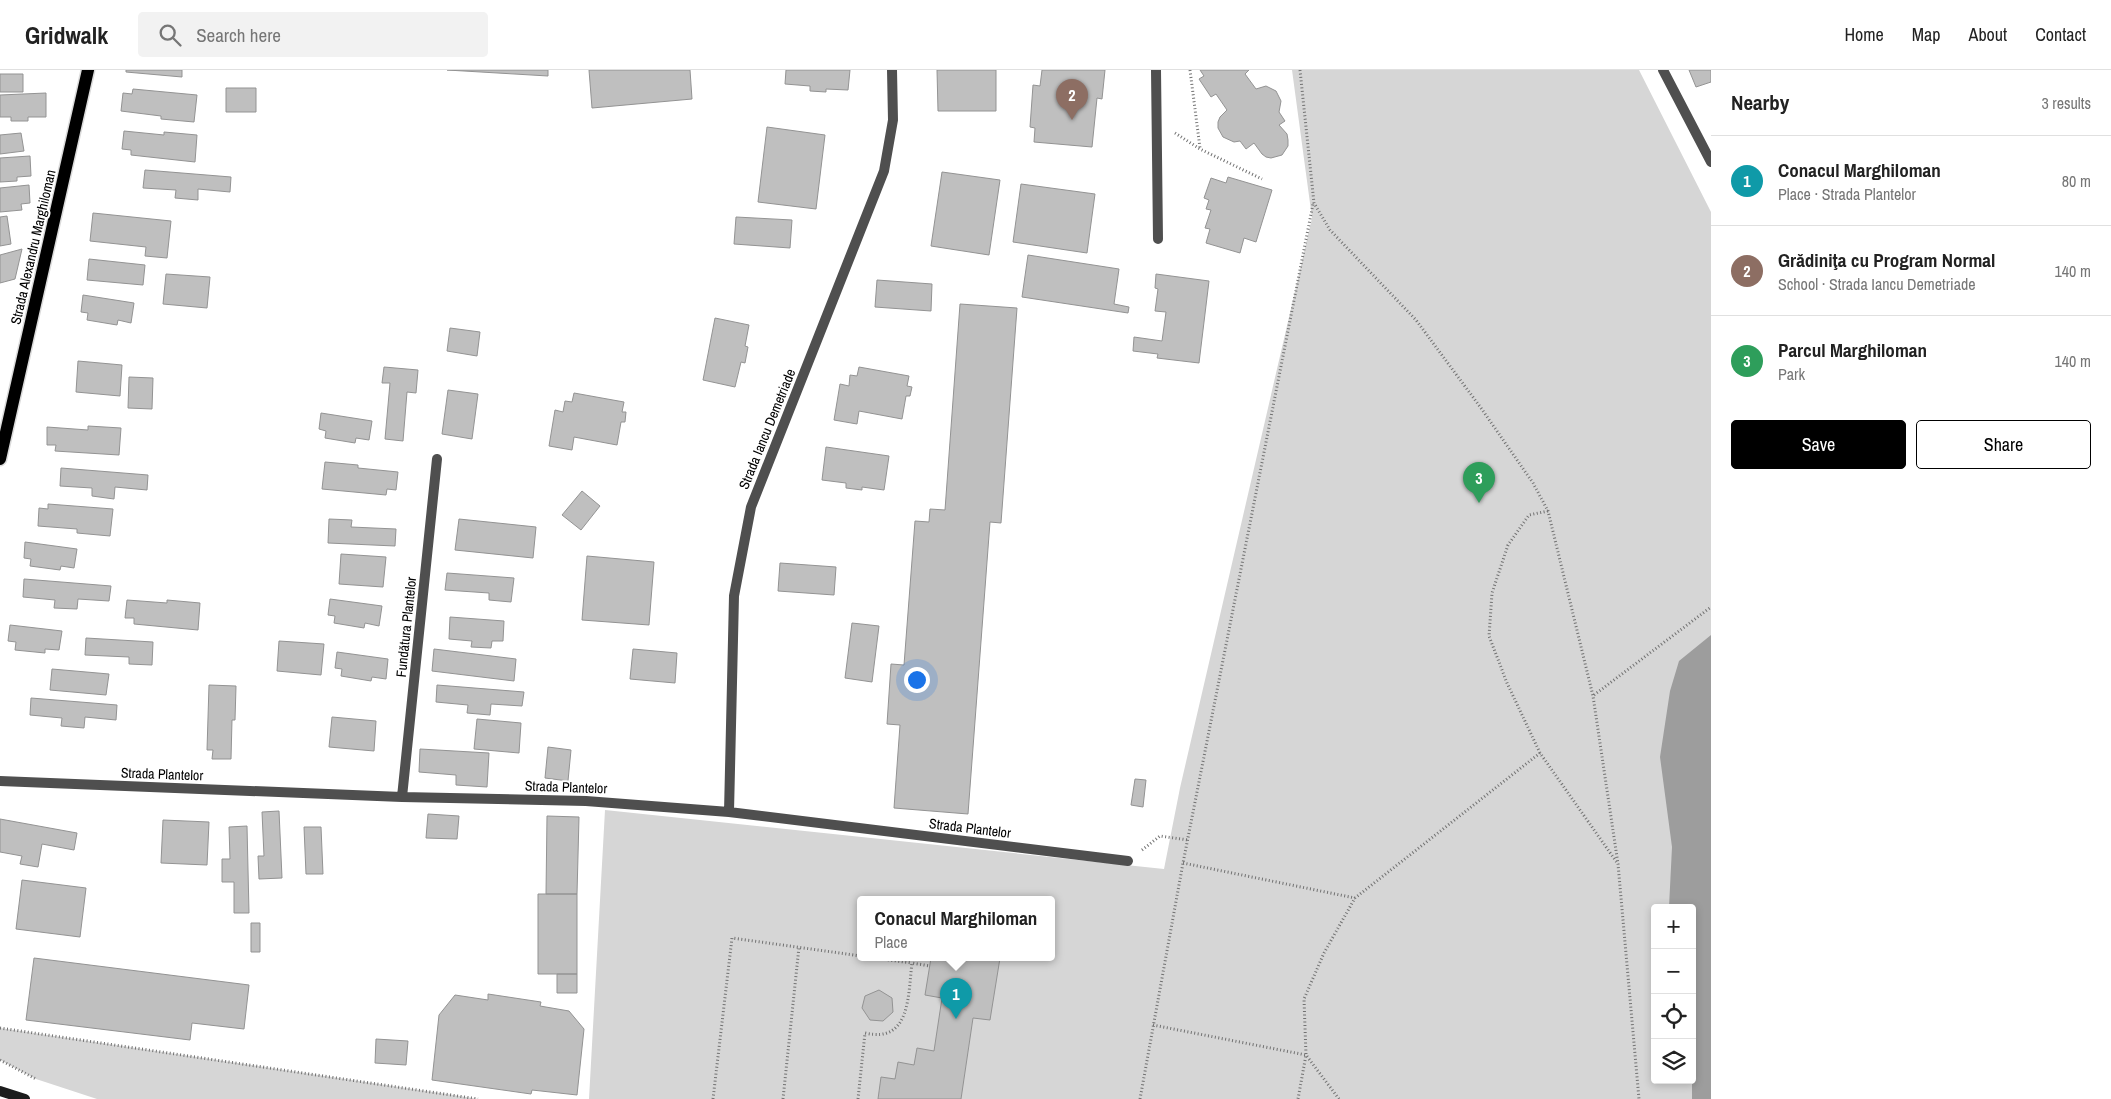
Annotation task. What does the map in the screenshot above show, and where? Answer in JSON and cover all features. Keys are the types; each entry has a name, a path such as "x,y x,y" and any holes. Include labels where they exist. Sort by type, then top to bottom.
{"main road":[{"name":"Strada Alexandru Marghiloman","path":"0,459 88,70"},
{"path":"0,1092 25,1099"}],"street":[{"name":"Strada Iancu Demetriade","path":"728,812 734,596 751,507 884,171 893,120 892,70"},
{"path":"1156,70 1158,239"},
{"path":"1663,70 1711,162"},
{"name":"Fundătura Plantelor","path":"402,797 437,459"},
{"name":"Strada Plantelor","path":"0,781 402,797 586,801 728,812 1128,861"}],"path":[{"path":"1190,70 1200,149"},
{"path":"1140,1099 1183,863 1314,203 1300,70"},
{"path":"1157,123 1200,149 1262,179"},
{"path":"1314,203 1330,230 1416,320 1533,482 1548,511 1593,696 1618,864 1639,1099"},
{"path":"1548,511 1529,515 1508,545 1492,593 1489,636 1506,683 1540,752 1618,864"},
{"path":"1593,696 1711,607"},
{"path":"1298,1099 1306,1055 1304,999 1324,953 1355,898 1540,752"},
{"path":"1128,861 1160,836 1188,840"},
{"path":"1183,863 1355,898"},
{"path":"714,1099 732,938 857,955"},
{"path":"783,1099 799,947"},
{"path":"897,961 930,966"},
{"path":"858,1099 865,1033 874,1035 886,1034 898,1027 905,1014 912,963"},
{"path":"1153,1025 1306,1055 1339,1099"},
{"path":"0,1028 460,1098 478,1099"},
{"path":"0,1060 36,1079"}],"shaded area":[{"path":"1292,70 1639,70 1711,212 1711,1099 589,1099 605,810 1164,869 1180,788 1312,218"},
{"path":"1711,635 1711,1099 1692,1099 1692,1084 1696,1084 1696,904 1669,904 1672,847 1660,757 1670,691 1679,661"},
{"path":"0,1028 478,1099 97,1099 36,1079 0,1060"}],"building":[{"path":"126,70 182,70 182,77 126,72"},
{"path":"447,70 548,70 548,76"},
{"path":"589,70 690,70 692,99 592,108"},
{"path":"786,70 850,70 848,90 826,89 826,92 810,91 810,86 785,84"},
{"path":"937,70 996,70 996,111 938,111"},
{"path":"1042,70 1105,70 1102,99 1097,98 1092,147 1034,142 1035,128 1030,127 1033,85 1040,86"},
{"path":"1200,70 1249,70 1245,74 1256,89 1266,86 1276,91 1281,101 1279,112 1285,121 1279,125 1287,134 1288,140 1288,146 1282,155 1271,158 1266,157 1254,143 1246,149 1240,141 1234,142 1223,137 1218,128 1218,122 1227,110 1216,94 1211,97 1199,79 1204,76"},
{"path":"1689,70 1711,70 1711,82 1696,87"},
{"path":"0,74 23,74 23,92 0,92"},
{"path":"226,88 256,88 256,112 226,112"},
{"path":"133,89 197,95 194,122 161,119 161,116 121,111 123,93 132,94"},
{"path":"46,93 46,117 28,117 28,121 11,121 11,117 0,117 0,95"},
{"path":"767,127 825,135 816,209 758,202"},
{"path":"124,131 164,135 164,132 197,135 195,162 131,155 131,150 122,149"},
{"path":"21,133 24,151 0,154 0,135"},
{"path":"30,156 31,176 17,177 17,181 0,182 0,158"},
{"path":"145,170 231,177 230,192 198,189 198,200 175,198 176,190 143,188"},
{"path":"942,172 1000,180 989,255 931,246"},
{"path":"1228,177 1272,190 1256,242 1244,238 1240,253 1206,243 1210,229 1205,228 1211,210 1206,209 1209,200 1204,198 1211,178 1226,183"},
{"path":"1021,184 1095,194 1087,253 1013,242"},
{"path":"29,185 30,203 21,204 22,210 0,212 0,188"},
{"path":"93,213 171,221 167,258 145,256 146,247 90,241"},
{"path":"7,216 11,244 0,246 0,217"},
{"path":"736,217 792,220 790,248 734,244"},
{"path":"22,249 15,279 0,283 0,255"},
{"path":"1028,255 1119,269 1114,304 1129,307 1128,313 1022,297"},
{"path":"89,259 145,265 143,285 87,280"},
{"path":"166,274 210,277 207,308 163,304"},
{"path":"1156,274 1209,281 1199,363 1157,358 1158,354 1133,351 1134,337 1162,341 1166,312 1155,311 1158,289 1155,288"},
{"path":"877,280 932,284 931,311 875,307"},
{"path":"83,295 134,303 131,323 118,320 117,325 87,320 88,313 81,312"},
{"path":"960,304 1017,308 1001,523 990,522 968,814 894,808 900,725 887,724 891,664 904,665 915,521 929,522 930,509 945,510"},
{"path":"715,318 749,325 745,346 748,347 745,363 741,362 735,387 703,380"},
{"path":"450,328 480,332 477,356 447,351"},
{"path":"78,361 122,365 120,396 76,392"},
{"path":"384,367 418,370 416,393 407,392 403,441 385,439 390,383 382,383"},
{"path":"859,367 909,376 907,386 912,387 910,396 906,396 902,419 859,411 857,424 834,420 840,384 849,386 850,375 857,376"},
{"path":"129,377 153,378 152,409 128,408"},
{"path":"448,390 478,394 472,439 442,434"},
{"path":"574,393 624,402 622,412 626,412 625,422 621,422 617,445 574,437 572,450 549,446 555,410 563,412 565,401 572,402"},
{"path":"321,413 372,421 369,440 356,438 355,443 325,438 326,431 319,429"},
{"path":"88,426 121,428 119,455 55,451 56,445 47,445 47,427 88,430"},
{"path":"826,447 889,456 884,490 862,487 862,490 846,488 846,483 822,480"},
{"path":"325,462 358,465 358,468 398,472 396,490 387,489 386,495 322,489"},
{"path":"61,468 148,475 147,490 115,487 114,499 92,496 92,488 60,486"},
{"path":"582,491 600,506 581,530 562,515"},
{"path":"48,504 113,509 110,536 77,533 77,529 38,526 39,508 48,509"},
{"path":"329,519 352,520 351,527 396,529 395,546 328,543"},
{"path":"459,519 536,527 533,558 455,550"},
{"path":"25,542 77,549 74,568 61,566 60,570 30,566 31,559 24,558"},
{"path":"341,554 386,557 383,587 339,584"},
{"path":"587,556 654,562 649,625 582,620"},
{"path":"780,563 836,567 834,595 778,591"},
{"path":"447,573 514,578 511,602 489,600 489,593 445,590"},
{"path":"24,579 111,586 109,601 78,599 77,609 54,608 55,600 23,597"},
{"path":"330,599 382,606 379,626 365,623 364,628 334,623 335,616 328,615"},
{"path":"127,600 167,603 167,600 200,603 198,630 134,624 134,618 125,618"},
{"path":"450,617 504,621 503,641 492,641 491,648 471,647 472,641 449,639"},
{"path":"852,623 879,626 872,682 845,678"},
{"path":"10,625 62,631 59,650 45,649 45,653 15,650 16,642 8,641"},
{"path":"86,638 153,642 152,665 129,664 129,657 85,655"},
{"path":"279,641 324,644 321,675 277,671"},
{"path":"434,649 516,659 514,681 432,671"},
{"path":"633,649 677,653 675,683 630,679"},
{"path":"337,652 388,659 386,679 372,677 371,681 341,676 342,669 335,668"},
{"path":"52,669 109,674 106,695 50,690"},
{"path":"209,685 236,686 235,720 232,720 231,759 212,759 213,750 207,750"},
{"path":"437,685 524,692 522,706 491,704 490,715 467,713 468,705 436,702"},
{"path":"31,698 117,705 116,720 85,717 84,728 61,726 62,718 30,715"},
{"path":"332,717 376,721 374,751 329,747"},
{"path":"477,719 521,723 519,753 474,749"},
{"path":"548,747 571,750 568,781 545,778"},
{"path":"420,749 489,753 487,787 456,785 456,775 419,772"},
{"path":"1135,779 1146,780 1143,807 1131,805"},
{"path":"279,811 282,878 259,879 258,856 264,856 262,812"},
{"path":"428,814 459,816 457,839 426,838"},
{"path":"547,816 579,817 577,894 546,894"},
{"path":"0,819 77,833 74,850 42,844 38,867 20,864 22,856 0,852"},
{"path":"163,820 209,822 207,865 161,863"},
{"path":"247,826 249,913 234,913 234,882 222,882 222,859 230,859 229,827"},
{"path":"304,827 321,827 323,874 306,874"},
{"path":"22,880 86,888 80,937 16,929"},
{"path":"538,894 577,894 577,974 538,974"},
{"path":"251,923 260,923 260,952 251,952"},
{"path":"34,958 249,985 244,1029 192,1023 190,1040 26,1020"},
{"path":"931,961 1000,961 990,1020 973,1018 961,1099 878,1099 881,1077 895,1079 898,1062 914,1065 917,1048 934,1051 942,998 925,995"},
{"path":"557,974 577,974 577,993 557,993"},
{"path":"879,990 892,998 893,1012 883,1021 870,1020 862,1008 865,996"},
{"path":"488,994 541,1002 540,1006 569,1011 584,1029 577,1095 532,1090 531,1094 432,1080 439,1015 455,995 488,1000"},
{"path":"376,1039 408,1041 406,1065 375,1063"}],"place":[{"name":"Grădiniţa cu Program Normal","path":"1072,120"},
{"name":"Parcul Marghiloman","path":"1479,503"},
{"name":"Conacul Marghiloman","path":"956,1019"}]}
